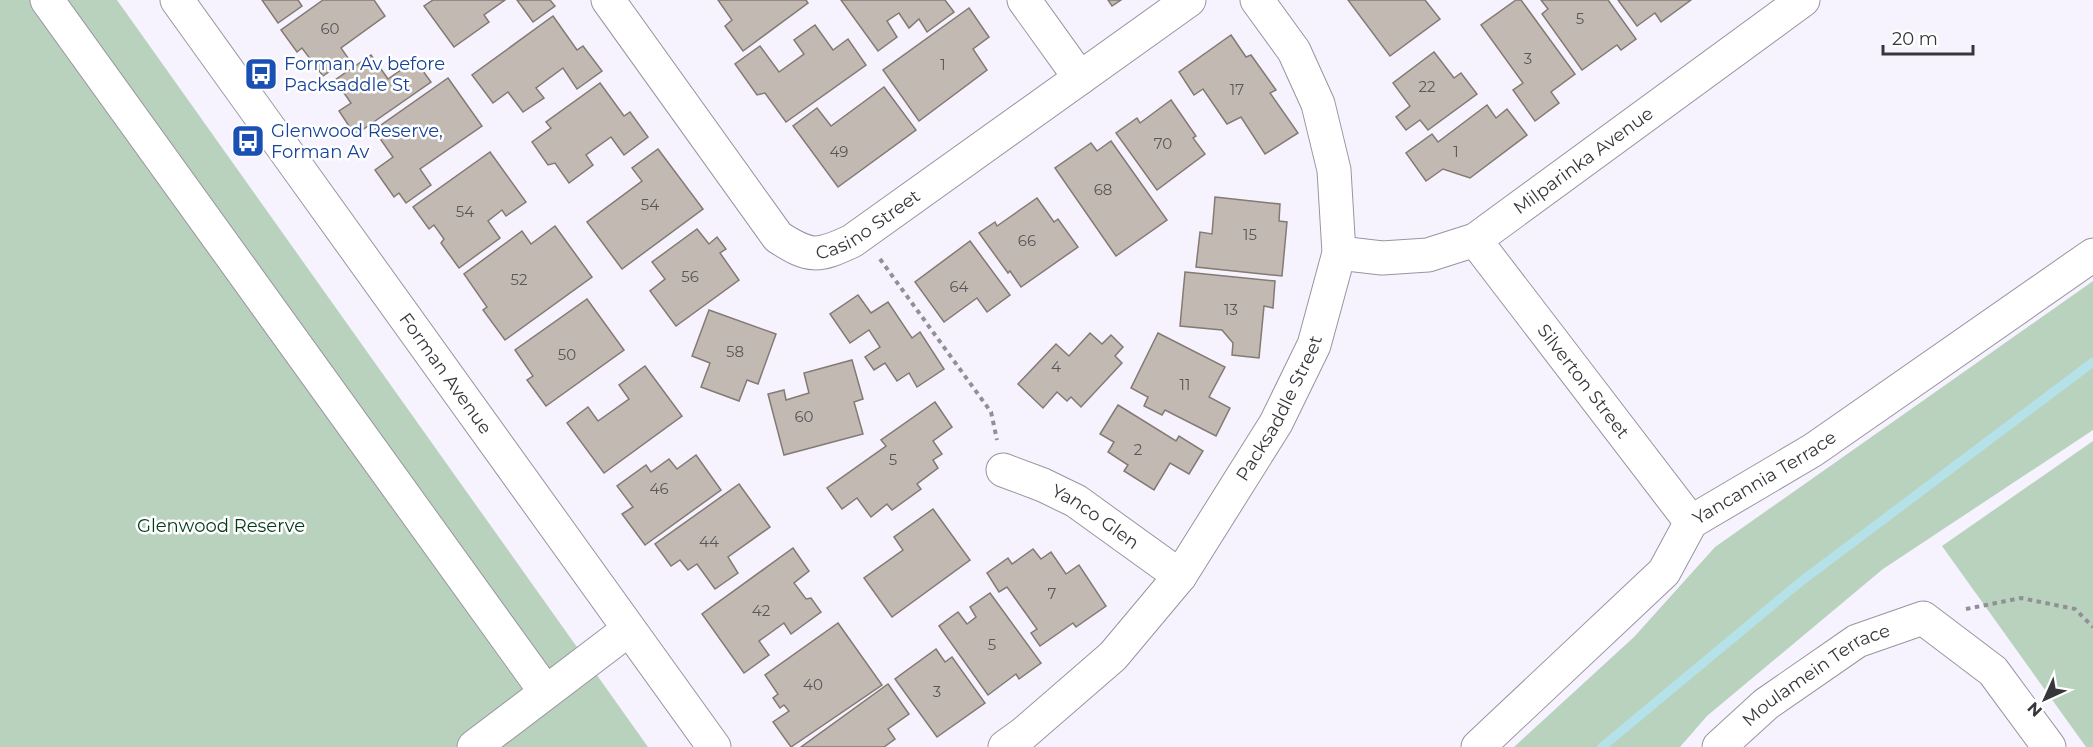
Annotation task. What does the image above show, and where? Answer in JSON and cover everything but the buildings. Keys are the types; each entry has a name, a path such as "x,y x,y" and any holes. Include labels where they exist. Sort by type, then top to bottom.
{"street":[{"path":"46,0 545,691"},
{"name":"Forman Avenue","path":"177,0 714,747"},
{"name":"Casino Street","path":"608,0 778,237 796,249 814,254 831,251 861,234 1189,0"},
{"path":"1024,0 1080,78"},
{"name":"Packsaddle Street","path":"1005,747 1113,656 1180,576 1276,423 1314,345 1339,253 1334,170 1318,104 1294,51 1257,0"},
{"name":"Milparinka Avenue","path":"1339,253 1382,258 1428,255 1475,240 1803,0"},
{"name":"Silverton Street","path":"1475,240 1691,522"},
{"name":"Yancannia Terrace","path":"1478,747 1664,572 1691,522 1813,450 2093,255"},
{"name":"Yanco Glen","path":"1003,470 1043,485 1076,501 1180,576"},
{"path":"1923,618 1993,671 2049,747"},
{"name":"Moulamein Terrace","path":"1719,747 1766,704 1857,640 1923,618"},
{"path":"474,747 628,630"}],"path":[{"path":"861,234 991,412 1003,470"},
{"path":"1923,618 2021,598 2075,609 2093,627"}],"green space":[{"name":"Glenwood Reserve","path":"0,0 117,0 648,747 0,747"},
{"path":"2093,281 2093,430 1883,569 1707,716 1680,747 1514,747 1634,637 1715,547"},
{"path":"2093,441 2093,747 2086,747 1942,546"}],"waterway":[{"path":"1602,747 1799,583 2093,362"}],"place":[{"name":"Forman Av before Packsaddle St","path":"261,74"},
{"name":"Glenwood Reserve, Forman Av","path":"248,141"}]}
